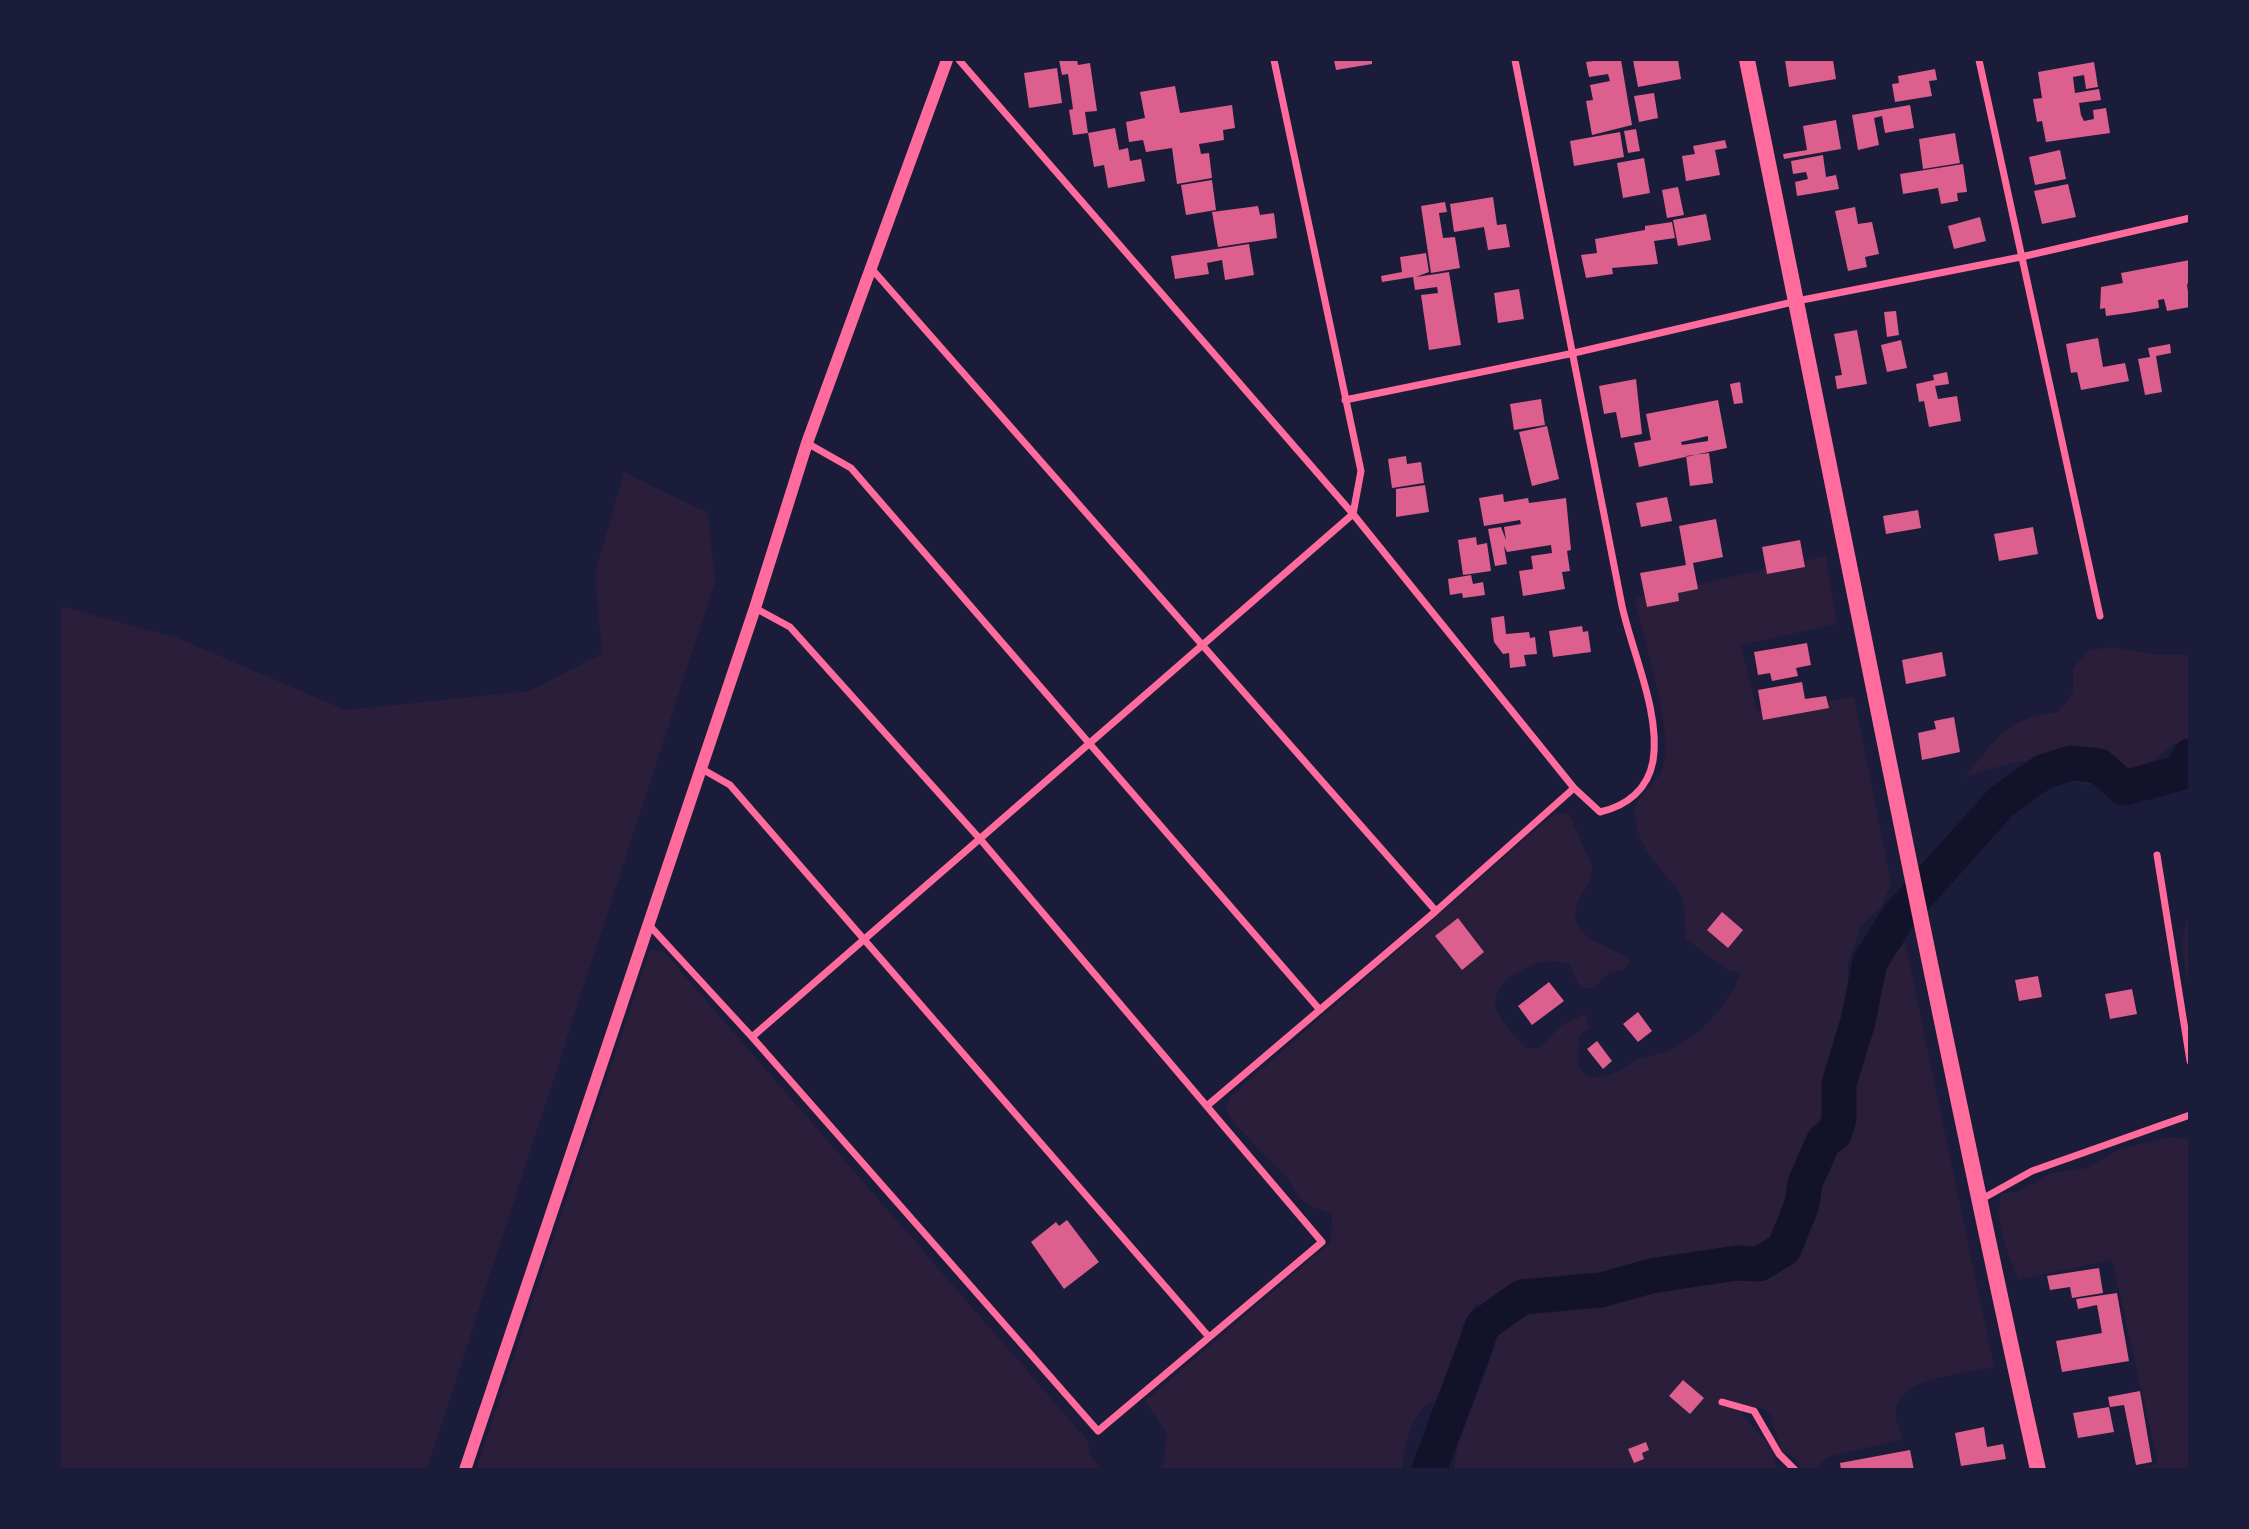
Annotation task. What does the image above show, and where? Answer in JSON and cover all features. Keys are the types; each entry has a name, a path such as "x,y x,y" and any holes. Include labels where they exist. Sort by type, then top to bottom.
{"main road":[{"path":"1747,60 1923,940 2038,1469"}],"street":[{"path":"465,1469 702,769 807,443 947,60"},
{"path":"959,60 1353,514 1574,789 1600,812 1620,807 1649,777 1654,757 1650,709 1623,610 1515,60"},
{"path":"752,1037 1353,514 1362,471 1274,60"},
{"path":"1979,60 2100,615"},
{"path":"1345,400 1574,353 1797,301 2021,257 2189,218"},
{"path":"871,267 1436,911"},
{"path":"807,443 850,468 1320,1010"},
{"path":"649,925 752,1037 1098,1432 1322,1242 980,839 790,626 755,608"},
{"path":"702,769 730,785 1209,1337"},
{"path":"1208,1105 1436,911 1574,789"},
{"path":"2157,855 2189,1061"},
{"path":"1979,1201 2032,1171 2189,1115"},
{"path":"1722,1402 1754,1411 1779,1454 1795,1469"}],"shaded area":[{"path":"624,472 708,513 715,582 427,1469 60,1469 60,606 178,638 345,710 529,691 602,654 595,573"},
{"path":"1826,556 1837,624 1741,645 1757,711 1854,697 1891,883 1881,908 1861,925 1848,963 1849,1006 1831,1096 1832,1121 1816,1138 1786,1207 1815,1183 1824,1158 1846,1120 1848,1073 1873,1034 1872,1010 1886,965 1905,942 1994,1367 1940,1377 1908,1391 1898,1402 1896,1418 1904,1439 1831,1456 1824,1460 1817,1470 1801,1469 1796,1459 1781,1450 1771,1416 1765,1409 1740,1405 1742,1414 1773,1450 1777,1469 1454,1469 1458,1444 1495,1347 1490,1333 1489,1307 1476,1304 1461,1328 1459,1361 1453,1386 1445,1395 1427,1405 1416,1418 1406,1444 1402,1469 1158,1469 1163,1464 1167,1434 1145,1401 1331,1242 1332,1214 1308,1205 1299,1197 1285,1175 1232,1121 1226,1108 1231,1096 1555,813 1569,814 1592,866 1591,879 1577,903 1575,918 1582,932 1631,959 1623,970 1610,972 1594,988 1580,988 1569,964 1562,962 1545,961 1519,972 1504,983 1496,996 1497,1010 1508,1028 1528,1049 1541,1047 1560,1026 1585,1014 1590,1028 1579,1035 1578,1064 1586,1075 1600,1077 1612,1074 1640,1059 1677,1047 1706,1024 1724,1004 1740,973 1728,970 1686,939 1684,908 1679,892 1645,848 1637,827 1635,808 1661,772 1666,749 1661,707 1635,598"},
{"path":"2113,647 2161,655 2189,655 2189,745 2173,744 2156,760 2088,785 2065,780 2058,759 2011,763 1965,777 1995,741 2014,725 2026,719 2058,712 2073,693 2073,669 2088,650"},
{"path":"2189,917 2189,983 2183,949 2184,932"},
{"path":"650,950 664,952 1088,1441 1089,1455 1101,1469 476,1469"},
{"path":"2170,1137 2188,1139 2189,1143 2189,1469 2131,1469 2158,1464 2112,1260 2018,1280 2003,1238 1999,1206 2001,1194 2019,1191 2051,1173 2087,1168 2119,1149"}],"building":[{"path":"1059,60 1077,60 1078,65 1090,63 1097,111 1085,112 1088,133 1073,135 1069,110 1073,109 1068,74 1062,75"},
{"path":"1334,60 1372,60 1372,64 1336,70"},
{"path":"1621,60 1632,125 1592,135 1586,101 1593,100 1590,85 1610,81 1608,74 1589,77 1586,62"},
{"path":"1633,60 1678,60 1681,79 1638,87"},
{"path":"1785,60 1833,60 1836,79 1789,87"},
{"path":"2094,62 2098,87 2086,89 2084,75 2073,77 2075,93 2099,89 2101,100 2079,103 2081,115 2084,121 2094,119 2093,110 2106,108 2110,133 2046,142 2042,121 2037,122 2033,99 2042,98 2038,72"},
{"path":"1057,68 1062,103 1029,108 1024,73"},
{"path":"1935,69 1937,80 1929,81 1932,96 1895,102 1892,84 1899,83 1898,76"},
{"path":"1175,86 1180,113 1232,105 1235,128 1223,130 1224,140 1199,144 1201,154 1209,153 1212,178 1177,184 1172,148 1146,152 1143,140 1129,142 1126,122 1145,118 1140,92"},
{"path":"1654,93 1658,118 1639,122 1634,96"},
{"path":"1910,105 1914,128 1885,133 1882,116 1874,118 1879,145 1858,150 1852,115"},
{"path":"1836,120 1841,149 1784,159 1783,154 1807,150 1803,126"},
{"path":"1115,128 1119,150 1128,148 1130,161 1141,159 1145,181 1108,188 1104,165 1094,167 1088,133"},
{"path":"1636,129 1640,151 1628,153 1624,131"},
{"path":"1620,132 1624,157 1574,166 1570,141"},
{"path":"1955,133 1960,163 1923,169 1919,139"},
{"path":"1725,140 1727,148 1715,150 1720,175 1686,181 1682,156 1695,154 1693,146"},
{"path":"2060,150 2066,179 2035,185 2029,157"},
{"path":"1823,155 1826,177 1836,175 1839,189 1797,196 1795,182 1808,179 1806,172 1793,174 1791,161"},
{"path":"1644,158 1650,193 1623,198 1617,163"},
{"path":"1963,164 1967,192 1957,193 1958,201 1941,204 1938,188 1903,194 1900,174"},
{"path":"1212,180 1216,210 1186,215 1181,185"},
{"path":"2068,184 2076,217 2042,224 2034,191"},
{"path":"1678,187 1684,215 1667,218 1662,190"},
{"path":"1493,197 1497,225 1506,224 1510,247 1488,250 1484,227 1454,232 1450,204"},
{"path":"1445,202 1447,212 1439,213 1443,238 1455,237 1460,268 1431,273 1421,206"},
{"path":"1258,206 1260,215 1274,213 1277,238 1218,247 1212,212"},
{"path":"1855,207 1858,224 1872,222 1879,254 1865,257 1867,267 1848,271 1835,211"},
{"path":"1706,214 1711,240 1678,246 1673,220"},
{"path":"1980,217 1986,241 1954,249 1948,226"},
{"path":"1672,222 1675,238 1654,241 1658,264 1612,268 1613,274 1586,278 1581,255 1597,253 1595,239"},
{"path":"1249,244 1254,275 1225,280 1222,260 1207,263 1209,274 1175,279 1171,256"},
{"path":"1426,253 1429,272 1416,277 1449,272 1461,345 1429,350 1421,295 1438,293 1437,287 1415,290 1413,277 1382,282 1381,276 1402,272 1400,257"},
{"path":"2190,260 2190,283 2187,284 2190,307 2167,311 2164,299 2158,300 2159,308 2129,313 2106,316 2105,308 2100,309 2101,287 2123,283 2121,273"},
{"path":"1519,289 1524,319 1498,323 1494,293"},
{"path":"1896,311 1899,335 1887,337 1884,312"},
{"path":"1857,330 1867,384 1837,389 1835,376 1842,375 1834,334"},
{"path":"2098,338 2103,367 2125,363 2129,381 2081,390 2077,372 2071,373 2066,344"},
{"path":"1901,340 1907,368 1887,372 1881,345"},
{"path":"2170,344 2171,353 2156,356 2162,392 2145,395 2138,359 2150,357 2148,348"},
{"path":"1947,372 1949,384 1935,386 1938,399 1957,396 1961,421 1929,427 1924,401 1919,402 1916,384 1934,380 1933,375"},
{"path":"1636,379 1642,434 1621,438 1616,412 1604,414 1599,386"},
{"path":"1740,382 1743,403 1734,404 1730,384"},
{"path":"1541,399 1545,425 1514,430 1510,404"},
{"path":"1718,400 1727,448 1639,467 1634,443 1651,440 1646,414","holes":["1708,436 1708,441 1682,445 1681,442"]},
{"path":"1547,426 1559,479 1532,486 1519,432"},
{"path":"1709,453 1713,483 1690,486 1686,456"},
{"path":"1406,456 1407,464 1421,462 1424,483 1392,488 1388,459"},
{"path":"1425,485 1429,512 1396,517 1396,489"},
{"path":"1503,494 1504,502 1528,498 1529,503 1566,498 1571,550 1567,551 1570,571 1562,572 1565,589 1523,596 1519,571 1533,569 1531,556 1552,553 1551,545 1507,552 1504,546 1507,564 1495,566 1488,529 1501,527 1506,540 1504,527 1521,524 1520,520 1484,526 1479,498"},
{"path":"1667,497 1672,521 1641,527 1636,503"},
{"path":"1918,510 1921,528 1886,534 1883,516"},
{"path":"1716,519 1723,557 1693,563 1698,589 1678,593 1679,601 1647,607 1640,573 1686,565 1679,526"},
{"path":"2033,527 2038,554 1999,561 1994,534"},
{"path":"1476,537 1477,545 1487,543 1491,571 1463,575 1458,540"},
{"path":"1800,540 1805,567 1767,574 1762,547"},
{"path":"1471,575 1473,584 1483,582 1485,595 1463,598 1462,593 1450,595 1448,579"},
{"path":"1504,616 1506,634 1529,632 1530,638 1535,637 1537,654 1524,655 1526,666 1510,668 1509,653 1503,654 1494,642 1491,618"},
{"path":"1582,626 1583,632 1588,631 1591,652 1553,657 1549,631"},
{"path":"1807,643 1811,665 1796,668 1798,676 1772,681 1770,673 1758,675 1754,652"},
{"path":"1942,652 1946,676 1906,684 1902,660"},
{"path":"1802,682 1805,699 1826,696 1829,708 1763,720 1758,690"},
{"path":"1954,717 1960,752 1922,760 1918,733 1936,729 1934,721"},
{"path":"1722,912 1743,930 1728,948 1707,930"},
{"path":"1458,918 1484,952 1462,970 1435,936"},
{"path":"2038,976 2042,997 2019,1001 2015,980"},
{"path":"1549,982 1564,1001 1532,1025 1518,1006"},
{"path":"2132,989 2137,1014 2110,1019 2105,994"},
{"path":"1638,1012 1652,1031 1638,1042 1623,1024"},
{"path":"1597,1041 1612,1061 1603,1069 1587,1049"},
{"path":"1067,1220 1099,1262 1064,1289 1031,1242 1056,1222 1059,1226"},
{"path":"2099,1268 2103,1293 2072,1298 2070,1287 2050,1290 2047,1276"},
{"path":"2117,1293 2129,1361 2062,1372 2056,1341 2102,1333 2097,1305 2078,1309 2076,1299"},
{"path":"1683,1380 1704,1398 1690,1414 1669,1396"},
{"path":"2140,1391 2152,1462 2136,1465 2124,1405 2110,1407 2108,1397"},
{"path":"2109,1407 2114,1432 2078,1438 2073,1413"},
{"path":"1984,1427 1987,1447 2003,1444 2006,1459 1961,1466 1955,1433"},
{"path":"1646,1442 1649,1450 1642,1453 1644,1459 1634,1463 1628,1449"},
{"path":"1910,1450 1914,1470 1841,1470 1840,1463"}],"waterway":[{"path":"1429,1470 1483,1325 1522,1297 1601,1290 1651,1276 1736,1263 1759,1264 1784,1249 1802,1204 1805,1183 1824,1140 1834,1134 1839,1119 1839,1084 1858,1021 1870,962 1898,917 2001,802 2043,772 2071,763 2099,766 2124,788 2179,773 2190,756"}]}
